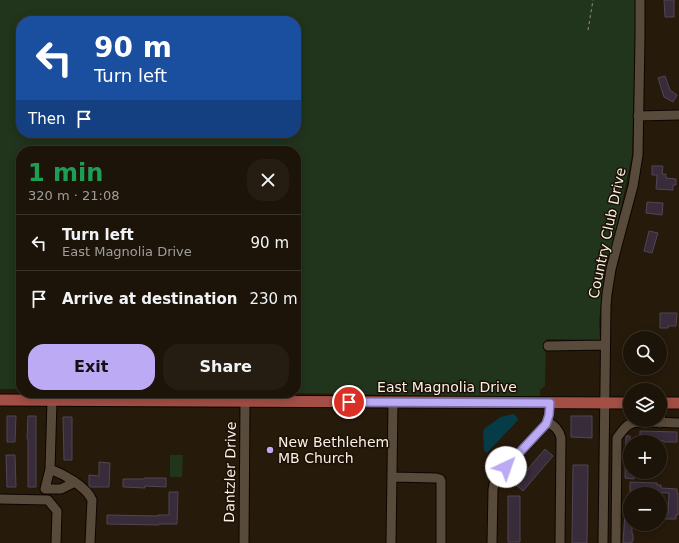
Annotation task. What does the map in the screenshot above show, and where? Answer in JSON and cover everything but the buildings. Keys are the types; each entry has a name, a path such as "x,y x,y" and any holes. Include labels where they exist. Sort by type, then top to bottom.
{"main road":[{"name":"East Magnolia Drive","path":"0,400 623,403"},
{"path":"667,403 679,403"}],"street":[{"name":"Country Club Drive","path":"603,543 607,294 618,242 635,176 638,154 640,0"},
{"path":"638,116 679,115"},
{"path":"548,346 605,345"},
{"path":"52,401 50,469 45,489 61,489 75,482"},
{"name":"Dantzler Drive","path":"244,543 245,401"},
{"path":"391,543 394,402"},
{"path":"492,543 493,490 496,478 546,424 549,415 550,403"},
{"path":"547,420 560,432 561,438 560,543"},
{"path":"667,423 679,423"},
{"path":"616,543 617,438 627,427"},
{"path":"50,469 75,482 87,492 92,500 90,543"},
{"path":"392,477 440,479 441,543"},
{"path":"0,500 48,500 57,511 56,543"}],"path":[{"path":"588,30 592,0"}],"green space":[{"path":"0,0 635,0 632,155 602,297 599,321 600,340 546,339 545,386 540,390 540,398 301,393 301,146 16,146 16,389 0,389"},
{"path":"170,455 183,455 182,477 170,477"}],"water":[{"path":"513,414 518,420 487,453 484,450 483,432 485,428 501,417"}],"waterway":[{"path":"274,138 274,146"}],"place":[{"name":"New Bethlehem MB Church","path":"270,450"}],"route":[{"path":"349,402 550,403 549,415 546,424 506,467"}]}
